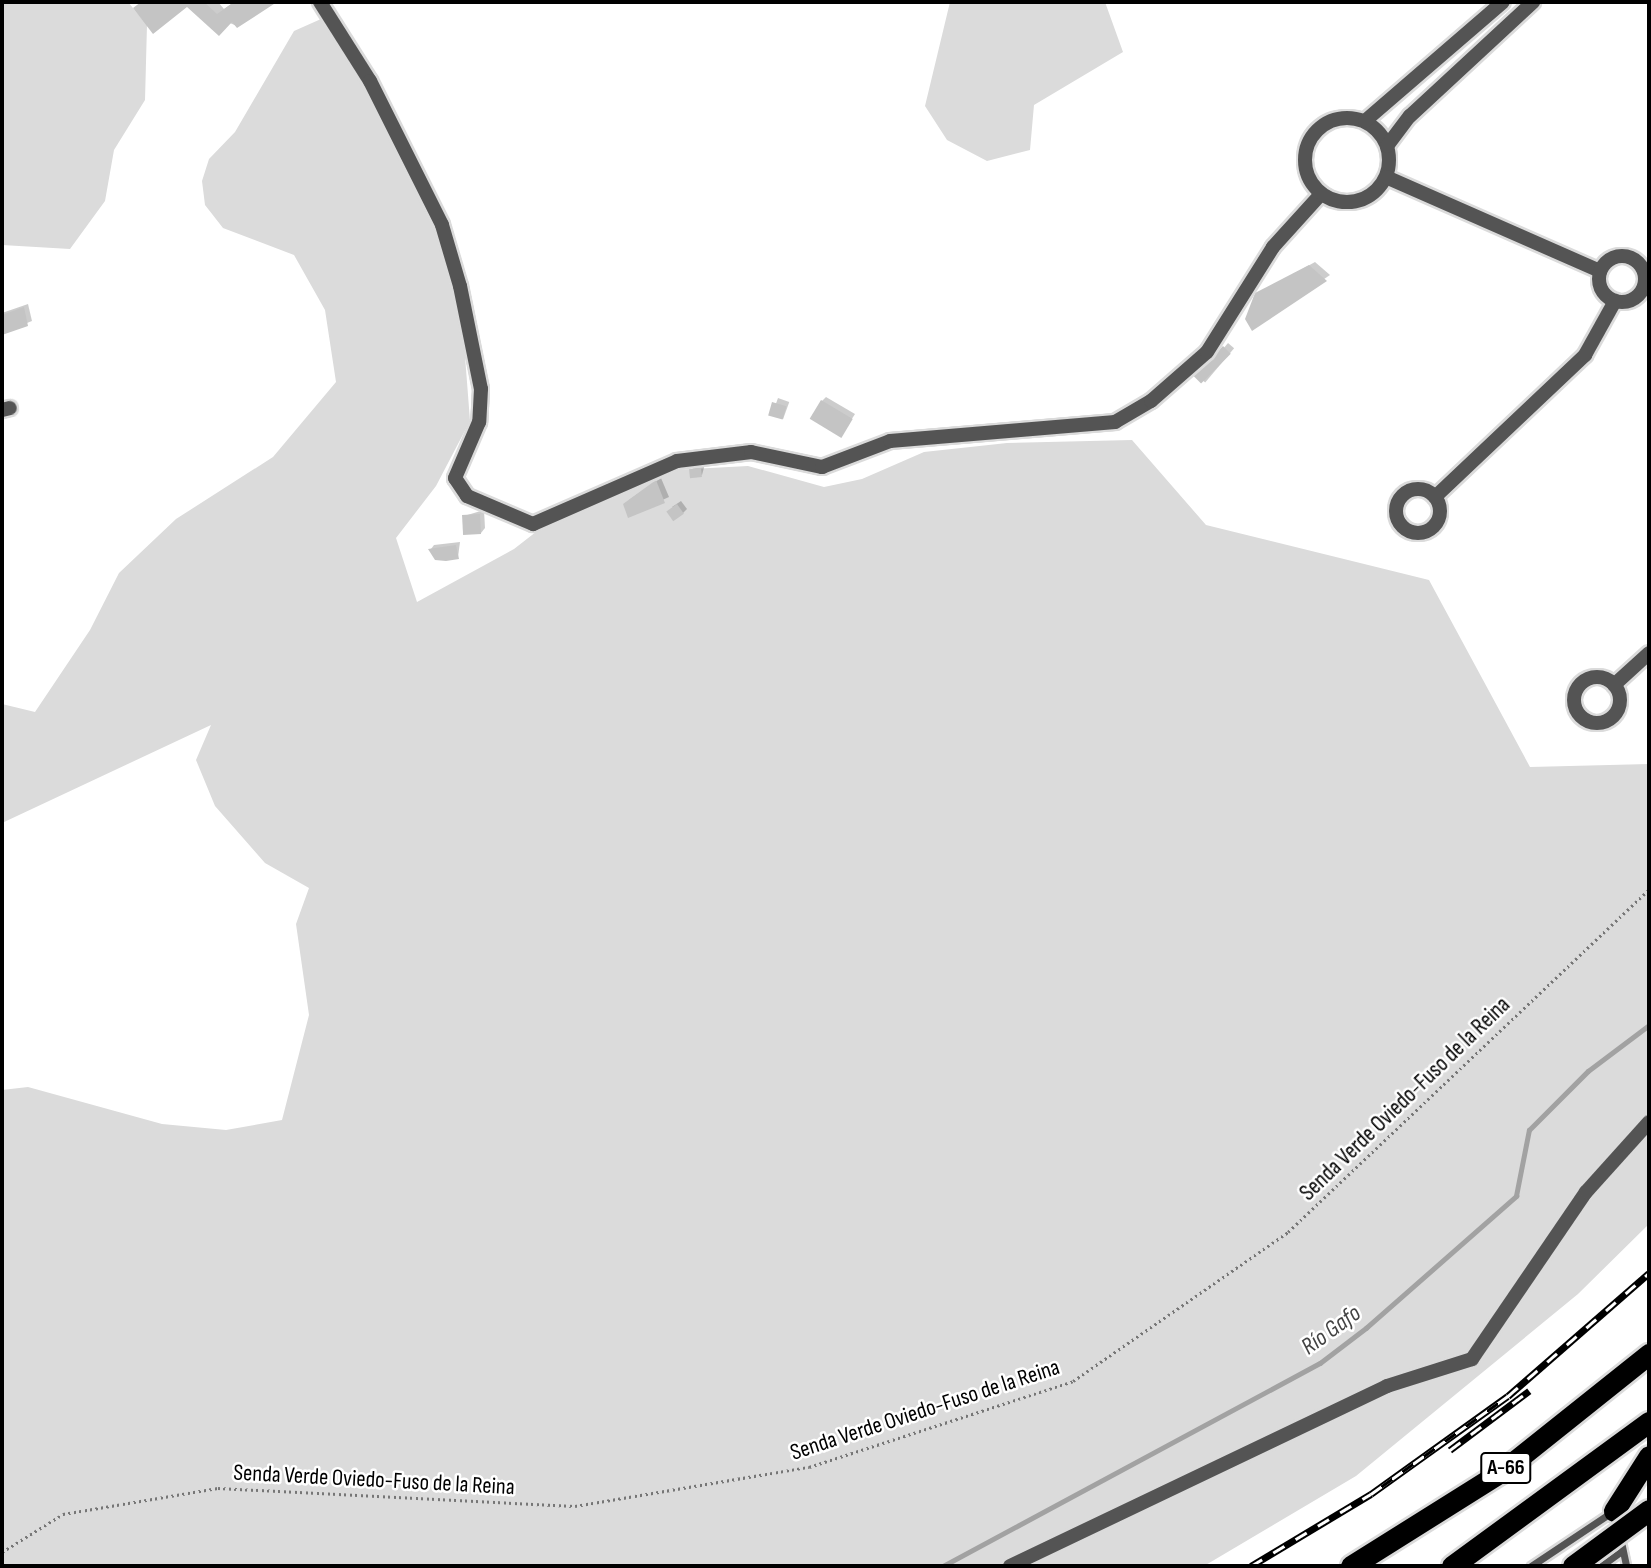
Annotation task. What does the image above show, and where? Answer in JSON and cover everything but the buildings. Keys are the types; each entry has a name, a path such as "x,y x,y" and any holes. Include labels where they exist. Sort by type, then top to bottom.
{"highway":[{"name":"A-66","path":"1351,1566 1501,1472 1649,1354"},
{"name":"A-66","path":"1452,1566 1649,1422"},
{"path":"1614,1511 1649,1456"},
{"path":"1573,1566 1649,1510"}],"street":[{"path":"320,2 370,81 442,225 460,286 481,388 479,422 455,478 467,496 533,524 677,461 751,452 822,467 890,441 1115,422 1151,401 1207,352 1273,247 1321,194"},
{"path":"1365,121 1503,2"},
{"path":"1321,194 1360,201 1386,177 1387,146 1410,116 1533,2"},
{"path":"1321,194 1304,162 1313,134 1342,117 1365,121 1387,146"},
{"path":"1386,177 1600,271"},
{"path":"1435,497 1585,355 1615,301 1646,292 1645,276 1631,258 1619,256 1600,271"},
{"path":"1600,271 1605,295 1615,301"},
{"path":"1614,685 1649,653"},
{"path":"1010,1566 1387,1386 1472,1359 1586,1192 1649,1122"}],"lane":[{"path":"1531,1566 1614,1511 1626,1566"},
{"path":"1605,1565 1622,1551"}],"path":[{"name":"Senda Verde Oviedo-Fuso de la Reina","path":"2,1552 63,1514 218,1488 575,1506 809,1467 1073,1381 1288,1232 1649,889"}],"shaded area":[{"path":"2,2 128,2 147,25 145,100 114,150 105,201 70,249 2,245"},
{"path":"950,2 1105,2 1123,52 1034,105 1030,150 987,161 947,140 925,106"},
{"path":"321,19 373,100 437,230 463,330 470,421 436,486 396,538 417,602 514,549 550,521 653,471 748,466 824,487 862,479 924,452 1007,443 1132,440 1206,525 1429,580 1530,767 1649,764 1649,1224 1578,1294 1356,1476 1204,1566 2,1566 2,1090 28,1087 162,1124 226,1130 282,1120 309,1015 296,924 309,888 265,863 215,806 196,760 211,725 2,823 2,704 35,712 90,630 119,573 176,519 273,457 336,382 325,310 294,255 223,228 205,205 202,181 209,159 235,132 294,31"}],"waterway":[{"name":"Río Gafo","path":"943,1566 1320,1363 1366,1328 1516,1196 1529,1130 1588,1071 1649,1025"}],"railway":[{"path":"1251,1566 1371,1494 1508,1396 1649,1273"},
{"path":"1450,1450 1529,1391"}]}
